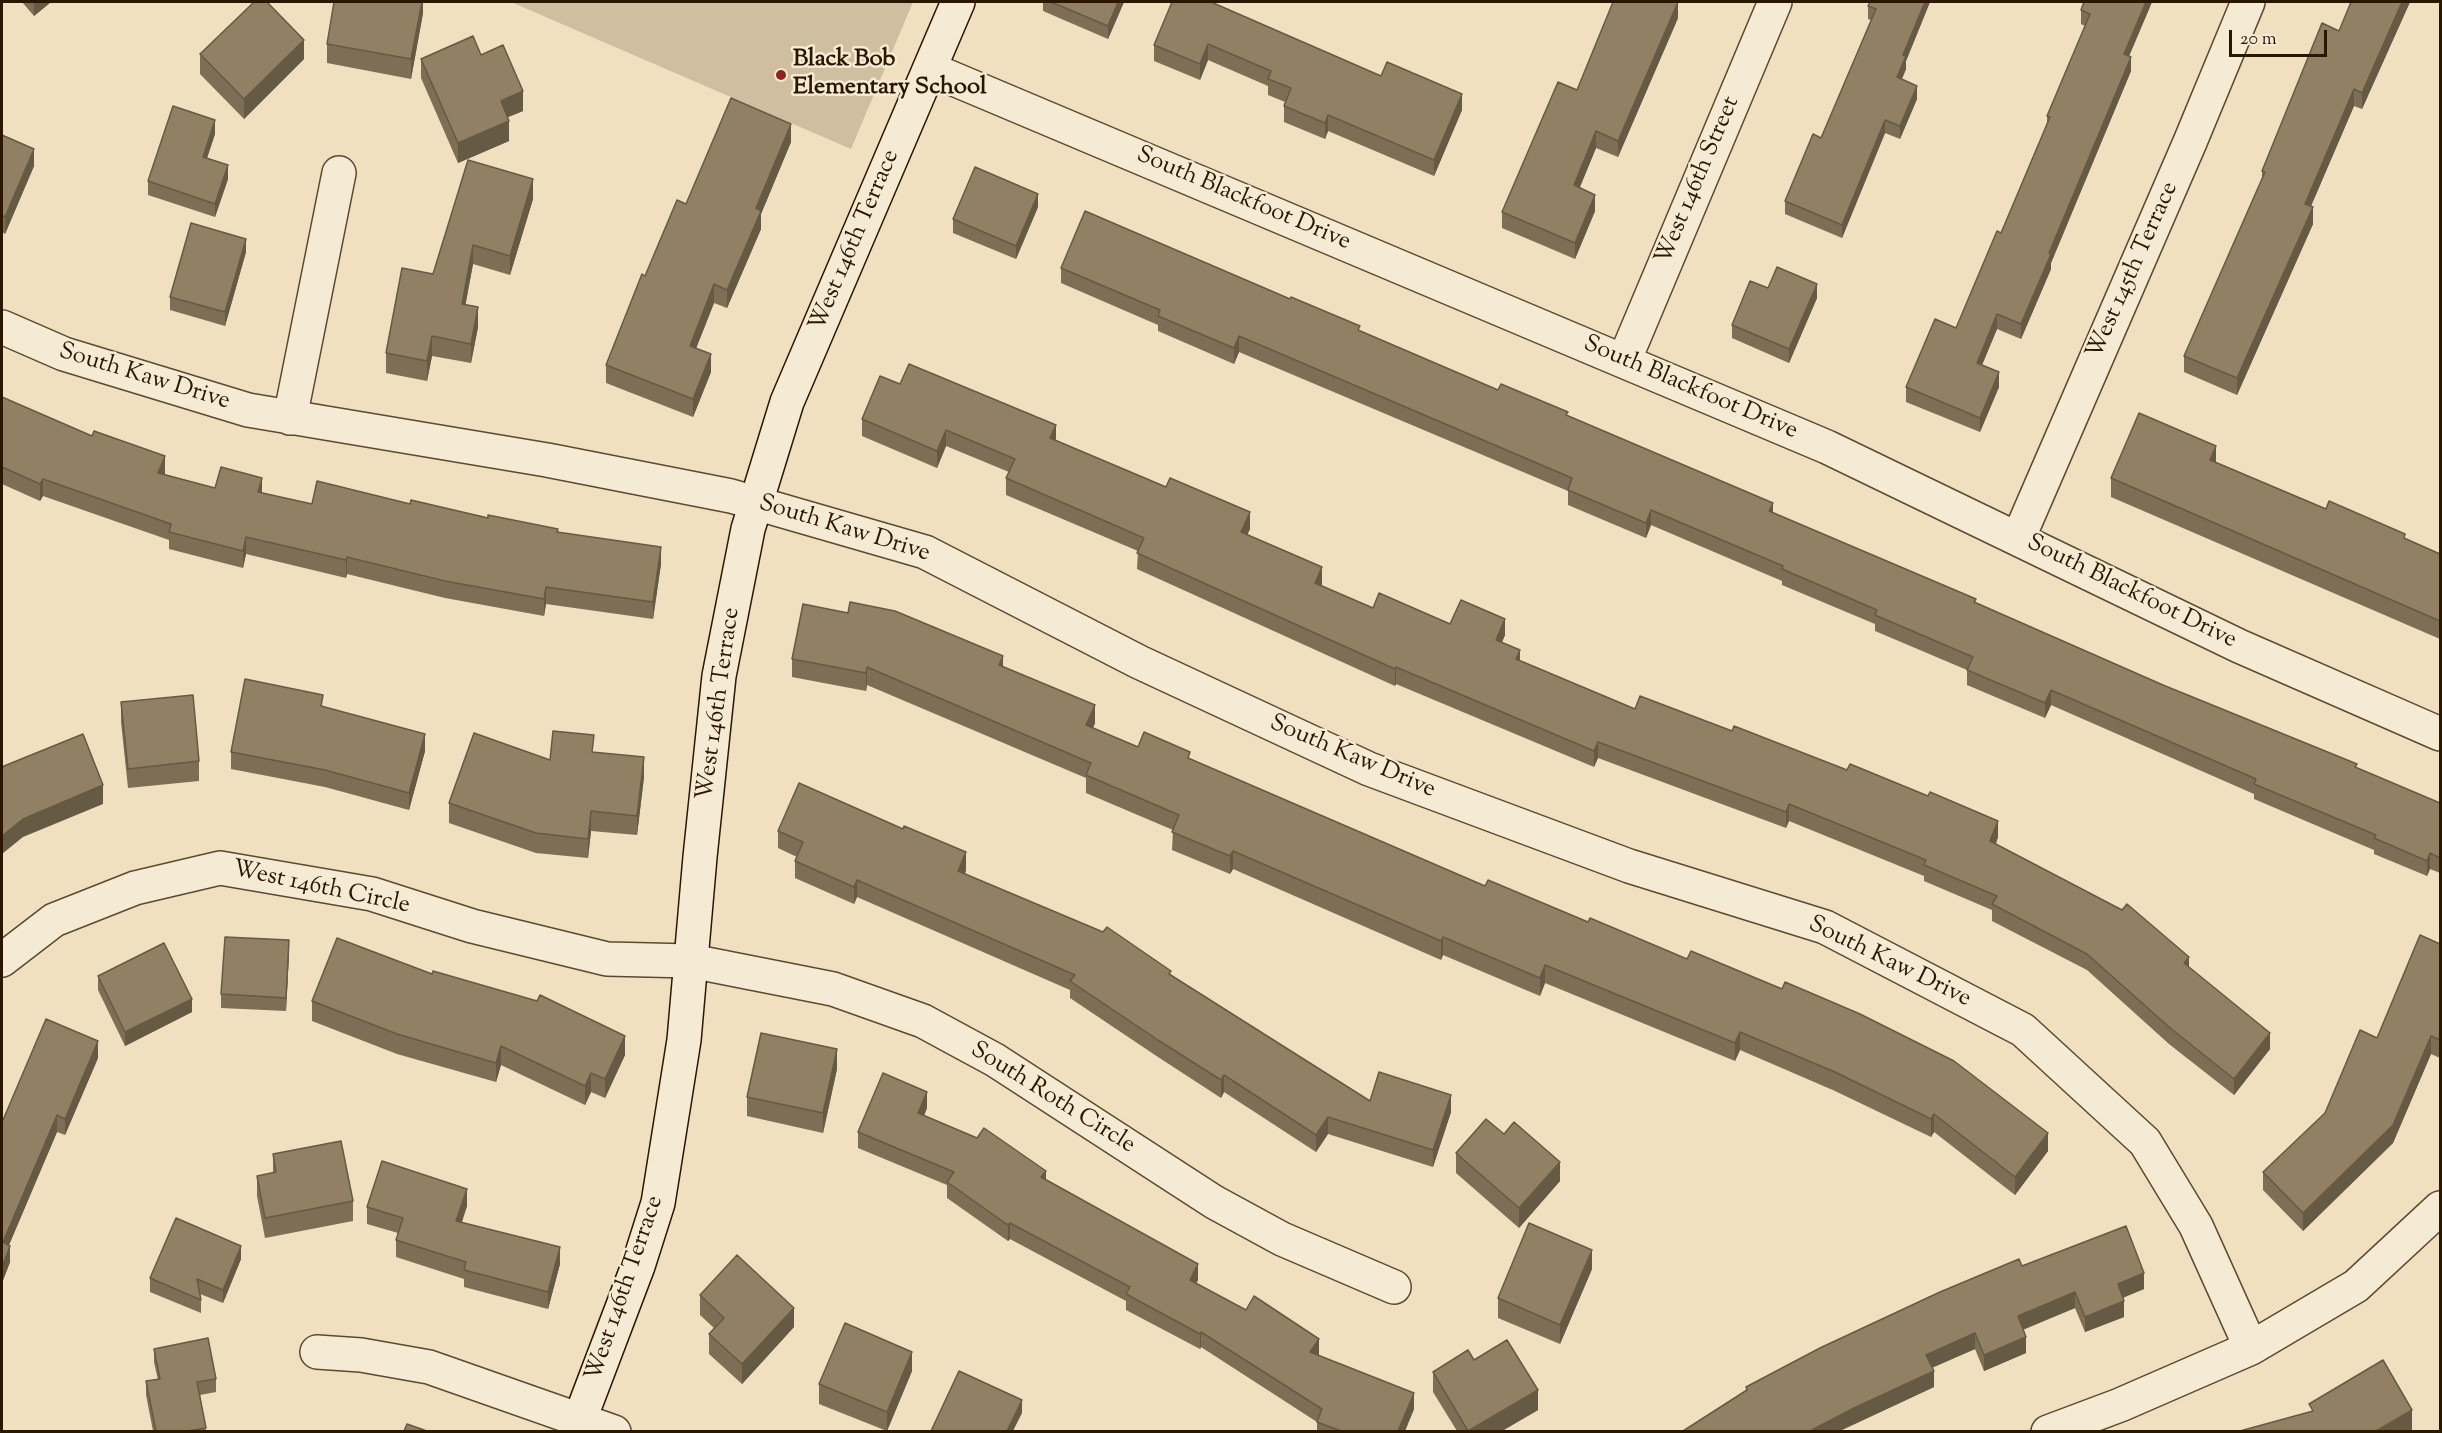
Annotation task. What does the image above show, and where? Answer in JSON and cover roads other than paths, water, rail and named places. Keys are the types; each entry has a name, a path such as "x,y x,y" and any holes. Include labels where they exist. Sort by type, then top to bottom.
{"street":[{"name":"West 146th Terrace","path":"578,1426 638,1266 658,1203 684,1040 700,857 720,676 748,529 787,402 958,2"},
{"name":"West 146th Street","path":"1624,361 1775,2"},
{"name":"West 145th Terrace","path":"2018,538 2190,142 2248,2"},
{"name":"South Blackfoot Drive","path":"930,69 1827,447 2240,646 2440,734"},
{"path":"290,418 339,173"},
{"name":"South Kaw Drive","path":"2,327 64,354 248,410 547,460 731,496 925,552 1138,662 1369,769 1629,866 1826,927 2023,1030 2145,1142 2196,1226 2251,1348"},
{"name":"West 146th Circle","path":"2,960 54,920 135,888 220,868 372,894 472,926 607,959 691,961"},
{"name":"South Roth Circle","path":"691,961 833,990 923,1021 995,1060 1214,1202 1282,1239 1395,1287"},
{"path":"2048,1431 2120,1405 2251,1348 2356,1286 2440,1208"},
{"path":"317,1352 361,1354 429,1367 578,1426 614,1431"}],"place":[{"name":"Black Bob Elementary School","path":"781,75"}]}
